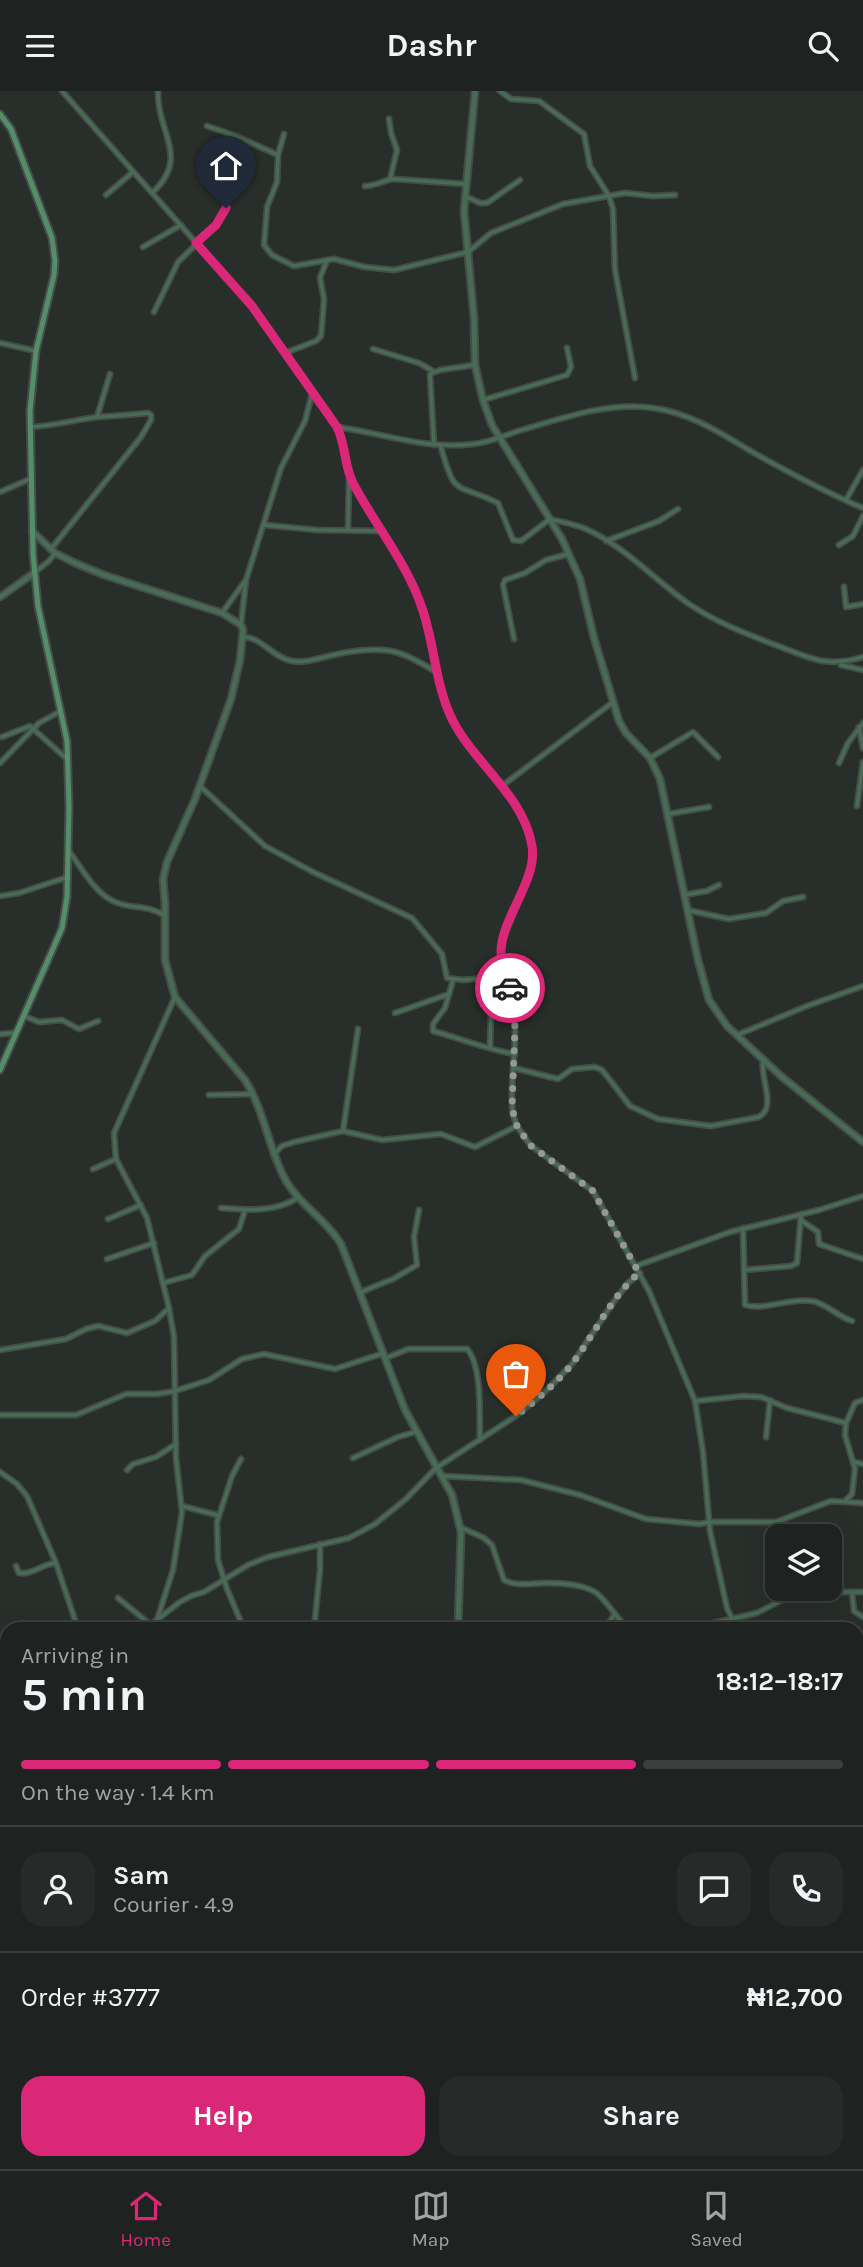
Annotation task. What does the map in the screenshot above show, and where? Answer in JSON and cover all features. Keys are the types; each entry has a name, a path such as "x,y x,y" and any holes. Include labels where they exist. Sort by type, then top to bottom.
{"main road":[{"path":"0,114 11,129 52,238 55,261 36,351 30,427 32,531 38,606 61,711 68,761 68,877 62,928 0,1070"}],"street":[{"path":"62,91 252,306 337,427 345,447 349,475 348,529"},
{"path":"152,193 167,177 172,161 172,152 159,107 158,91"},
{"path":"475,91 465,196 475,365 489,419 569,554 583,587 594,639 622,729 650,758 660,779 709,1000 717,1014 764,1060 863,1142"},
{"path":"500,91 511,99 538,101 584,134 587,139 590,166 613,209 619,301 635,378"},
{"path":"389,119 397,150 390,179"},
{"path":"207,126 278,155"},
{"path":"284,134 278,155 277,179 266,218 265,249 294,265 339,260 365,267 394,270 468,252 491,233 541,212 584,199 625,193 675,195"},
{"path":"106,195 133,172"},
{"path":"365,186 373,186 390,179 466,184"},
{"path":"465,196 480,204 487,204 520,180"},
{"path":"154,312 172,272 196,243 216,225 226,208"},
{"path":"143,247 181,225"},
{"path":"285,353 316,341 321,336 324,299 320,278 327,260"},
{"path":"0,343 36,351"},
{"path":"483,400 567,375 571,367 567,348"},
{"path":"373,349 419,363 433,371 475,365"},
{"path":"433,371 429,377 434,445"},
{"path":"97,417 110,374"},
{"path":"313,394 305,421 281,467 246,580 241,625 244,636 231,699 164,871 165,960 175,997 254,1094 284,1177 337,1237 415,1432 452,1495 460,1527 458,1622"},
{"path":"337,427 441,446 476,444 581,414 618,408 655,408 684,415 705,424 795,476 863,508"},
{"path":"0,597 48,562 53,551 141,437 151,415 97,417 53,426 30,427"},
{"path":"441,446 452,482 463,490 498,503 513,540 522,541 550,519"},
{"path":"846,500 863,470"},
{"path":"349,475 383,531 421,605 436,672 453,722 470,748 502,786 524,822 532,844 533,853 526,877 502,942 502,963 513,1009 515,1054 512,1108 517,1126 530,1145 593,1191 636,1266 695,1401 709,1522 718,1571 733,1622"},
{"path":"0,492 31,479"},
{"path":"606,541 659,521 678,509"},
{"path":"839,545 853,536 863,516"},
{"path":"550,519 585,529 606,541 712,618 790,651 863,670"},
{"path":"265,525 317,530 383,531"},
{"path":"32,531 53,551 104,575 222,613 241,625"},
{"path":"514,639 503,585 505,580 546,560 569,554"},
{"path":"222,613 246,580"},
{"path":"845,587 846,607 863,604"},
{"path":"244,636 250,637 275,656 293,662 306,662 352,652 387,650 407,656 436,672"},
{"path":"836,663 863,657"},
{"path":"502,786 613,702"},
{"path":"0,763 35,728 61,711"},
{"path":"861,725 863,748"},
{"path":"839,763 848,743 861,725"},
{"path":"2,737 25,727 35,728 47,743 68,761"},
{"path":"650,758 694,732 718,757"},
{"path":"857,806 863,762"},
{"path":"199,785 265,846 313,872 412,918 437,946 442,954 445,974 453,980 506,976"},
{"path":"668,814 709,807"},
{"path":"68,850 98,889 111,901 152,908 166,916"},
{"path":"0,896 19,893 68,877"},
{"path":"684,895 707,891 719,885"},
{"path":"687,910 729,919 765,913 783,901 803,897"},
{"path":"490,1047 492,978"},
{"path":"453,980 445,1008 433,1024 433,1031 515,1054"},
{"path":"737,1035 863,986"},
{"path":"395,1013 449,994"},
{"path":"158,1619 173,1570 182,1506 176,1444 174,1337 154,1243 141,1205 116,1159 116,1125 175,997"},
{"path":"491,1014 513,1009"},
{"path":"24,1016 39,1022 62,1020 79,1029 99,1021"},
{"path":"344,1131 358,1029"},
{"path":"0,1034 17,1033"},
{"path":"514,1068 558,1079 572,1069 595,1067 602,1070 625,1101 638,1111 658,1119 711,1126 765,1114 768,1107 762,1073 764,1060"},
{"path":"209,1095 254,1094"},
{"path":"275,1153 282,1146 294,1142 344,1131 382,1140 440,1134 475,1147 517,1126"},
{"path":"93,1169 116,1159"},
{"path":"636,1266 743,1228 863,1196"},
{"path":"220,1208 277,1208 299,1197"},
{"path":"108,1219 141,1205"},
{"path":"163,1283 192,1275 205,1256 216,1250 239,1229 245,1210"},
{"path":"361,1293 417,1265 414,1237 419,1210"},
{"path":"744,1270 794,1265 798,1259 801,1214"},
{"path":"801,1220 818,1232 819,1244 863,1259"},
{"path":"743,1228 744,1305 813,1301 852,1321"},
{"path":"107,1259 154,1243"},
{"path":"156,1622 191,1595 204,1592 248,1565 268,1557 349,1538 375,1524 406,1499 436,1468 516,1416 545,1392 572,1364 615,1300 639,1273"},
{"path":"0,1350 66,1339 98,1326 127,1333 155,1321 169,1308"},
{"path":"0,1415 76,1415 126,1394 175,1391 209,1380 253,1355 264,1354 334,1369 408,1349 467,1349 476,1368 480,1440"},
{"path":"695,1401 761,1397 787,1408 846,1423"},
{"path":"766,1437 770,1400"},
{"path":"844,1501 852,1494 854,1462 846,1443 846,1423 855,1403 863,1400"},
{"path":"353,1458 415,1432"},
{"path":"127,1470 134,1464 156,1457 176,1444"},
{"path":"241,1459 217,1515 218,1560 241,1622"},
{"path":"854,1462 863,1464"},
{"path":"0,1472 18,1484 27,1496 56,1563 76,1622"},
{"path":"442,1476 521,1480 580,1495 646,1519 700,1524 776,1522 831,1501 863,1503"},
{"path":"182,1506 217,1515"},
{"path":"460,1527 484,1538 492,1545 504,1580 515,1584 555,1583 584,1588 597,1593 621,1622"},
{"path":"315,1622 320,1544"},
{"path":"16,1566 19,1573 29,1573 56,1563"},
{"path":"852,1592 854,1611 863,1617"},
{"path":"718,1622 757,1613 801,1593 863,1592"},
{"path":"118,1598 147,1622"},
{"path":"610,1622 614,1615"}],"way so far":[{"path":"510,988 515,1027 512,1108 517,1126 530,1145 593,1191 639,1273 615,1300 572,1364 545,1392 516,1416"}],"route":[{"path":"226,208 216,225 196,243 252,306 337,427 345,447 349,475 402,564 421,605 436,672 450,716 470,748 514,803 524,822 533,853 502,942 501,953 510,988"}]}
